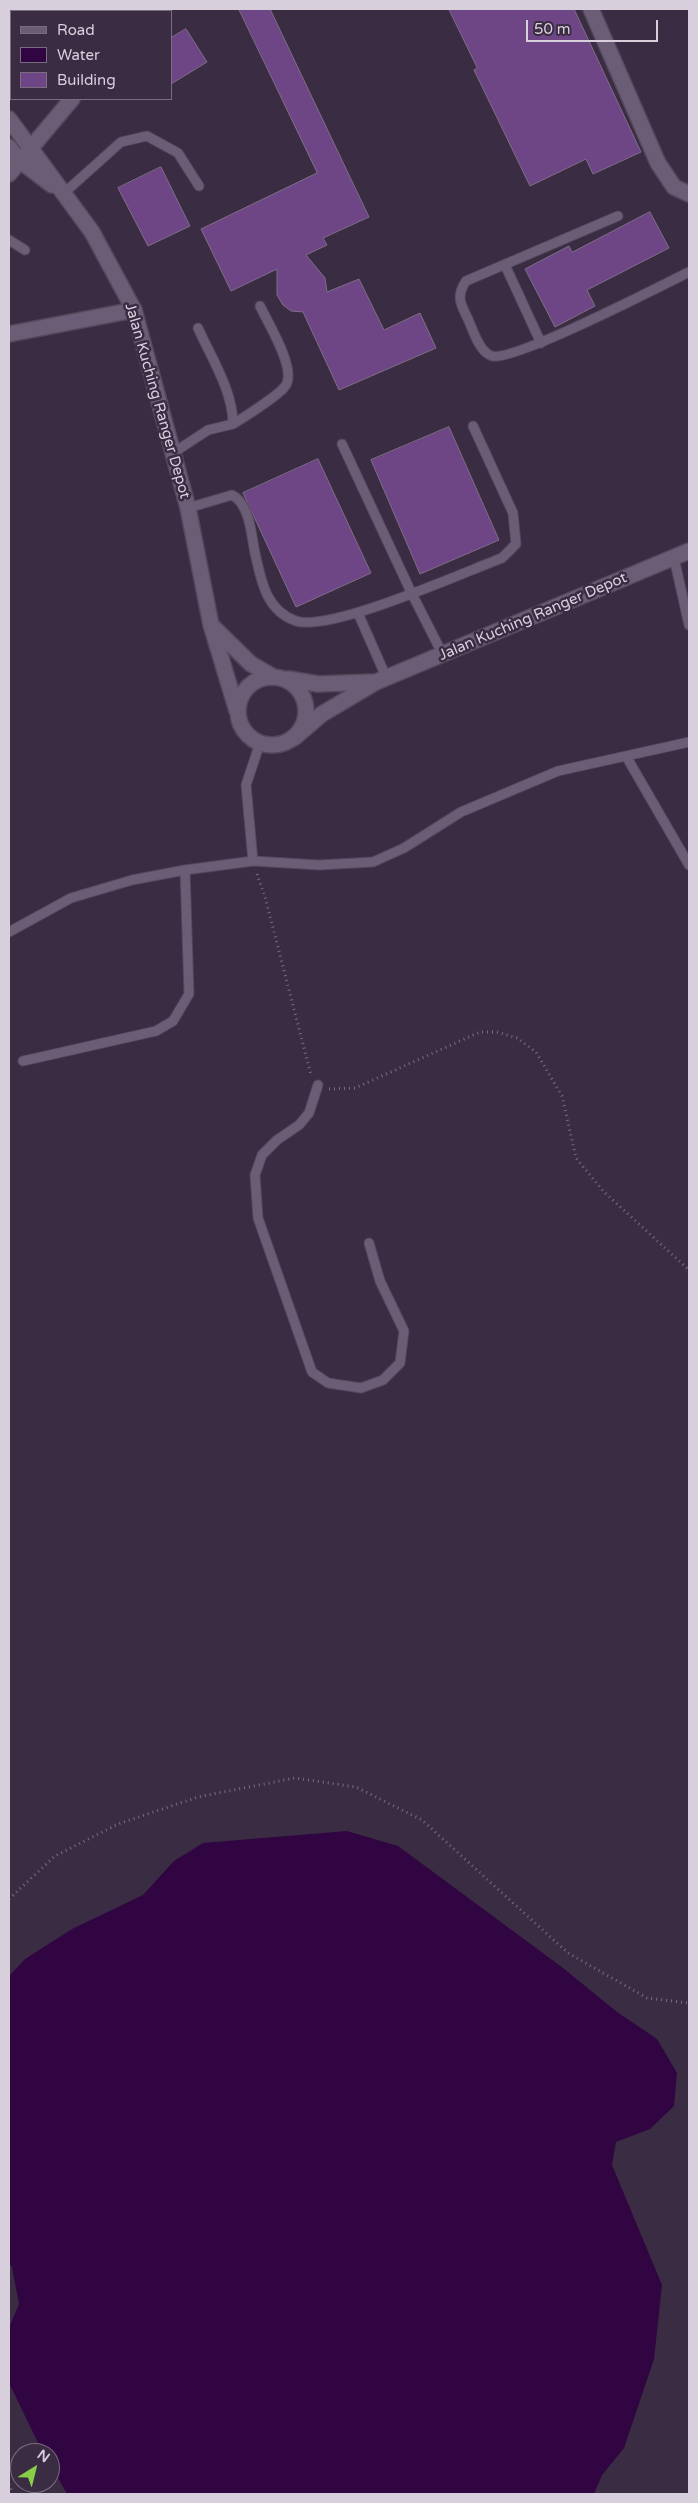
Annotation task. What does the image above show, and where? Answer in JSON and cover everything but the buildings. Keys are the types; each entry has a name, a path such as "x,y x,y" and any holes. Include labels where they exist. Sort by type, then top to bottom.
{"street":[{"path":"591,9 658,164 674,187 689,194"},
{"path":"12,167 71,100"},
{"name":"Jalan Kuching Ranger Depot","path":"9,119 31,146 63,194 92,232 134,310 188,508 211,625 237,711"},
{"name":"Jalan Kuching Ranger Depot","path":"9,147 12,167 63,194"},
{"path":"9,334 134,310"},
{"name":"Jalan Kuching Ranger Depot","path":"381,681 689,551"},
{"path":"211,625 251,664 279,677 300,690 306,703 306,718 302,729 294,738"},
{"path":"279,677 318,684 381,681 322,714 294,738 274,745 260,743 245,733 238,720 237,711 243,691 252,682 279,677"}],"lane":[{"path":"63,194 121,142 147,136 178,152 199,186"},
{"path":"618,216 466,281 460,289 458,299 483,350 491,356 500,357 541,343 689,272"},
{"path":"9,240 25,250"},
{"path":"505,265 541,343"},
{"path":"172,454 208,430 233,424 256,410 286,386 288,377 286,361 260,306"},
{"path":"198,328 229,398 233,411 233,424"},
{"path":"188,508 232,494 240,499 246,512 264,593 280,611 296,621 318,623 358,613 502,558 516,544 512,513 473,426"},
{"path":"342,444 411,592 443,655"},
{"path":"674,558 689,625"},
{"path":"358,613 381,681"},
{"path":"9,932 71,898 132,880 185,870 253,861 319,864 374,862 404,848 461,812 549,775 689,742"},
{"path":"253,861 246,785 260,743"},
{"path":"626,756 689,865"},
{"path":"23,1060 156,1031 174,1021 189,994 185,870"},
{"path":"318,1085 309,1112 299,1125 277,1140 262,1155 255,1176 258,1218 312,1372 328,1383 362,1388 383,1380 400,1363 404,1331 380,1281 369,1243"}],"path":[{"path":"253,861 265,897 308,1071 318,1085 333,1091 355,1088 480,1032 497,1032 517,1038 536,1052 562,1096 576,1158 603,1190 689,1270"},
{"path":"9,1898 55,1856 118,1824 198,1797 295,1778 356,1787 422,1820 568,1953 647,1998 689,2003"},
{"path":"9,2484 13,2494"}],"water":[{"path":"347,1831 398,1846 563,1968 617,2012 657,2039 677,2073 674,2106 650,2129 616,2142 612,2165 662,2285 654,2359 624,2448 602,2475 594,2494 67,2494 60,2482 60,2443 38,2443 9,2383 9,2328 19,2304 12,2267 9,2263 9,1976 25,1959 72,1929 143,1895 174,1861 203,1843"}]}
